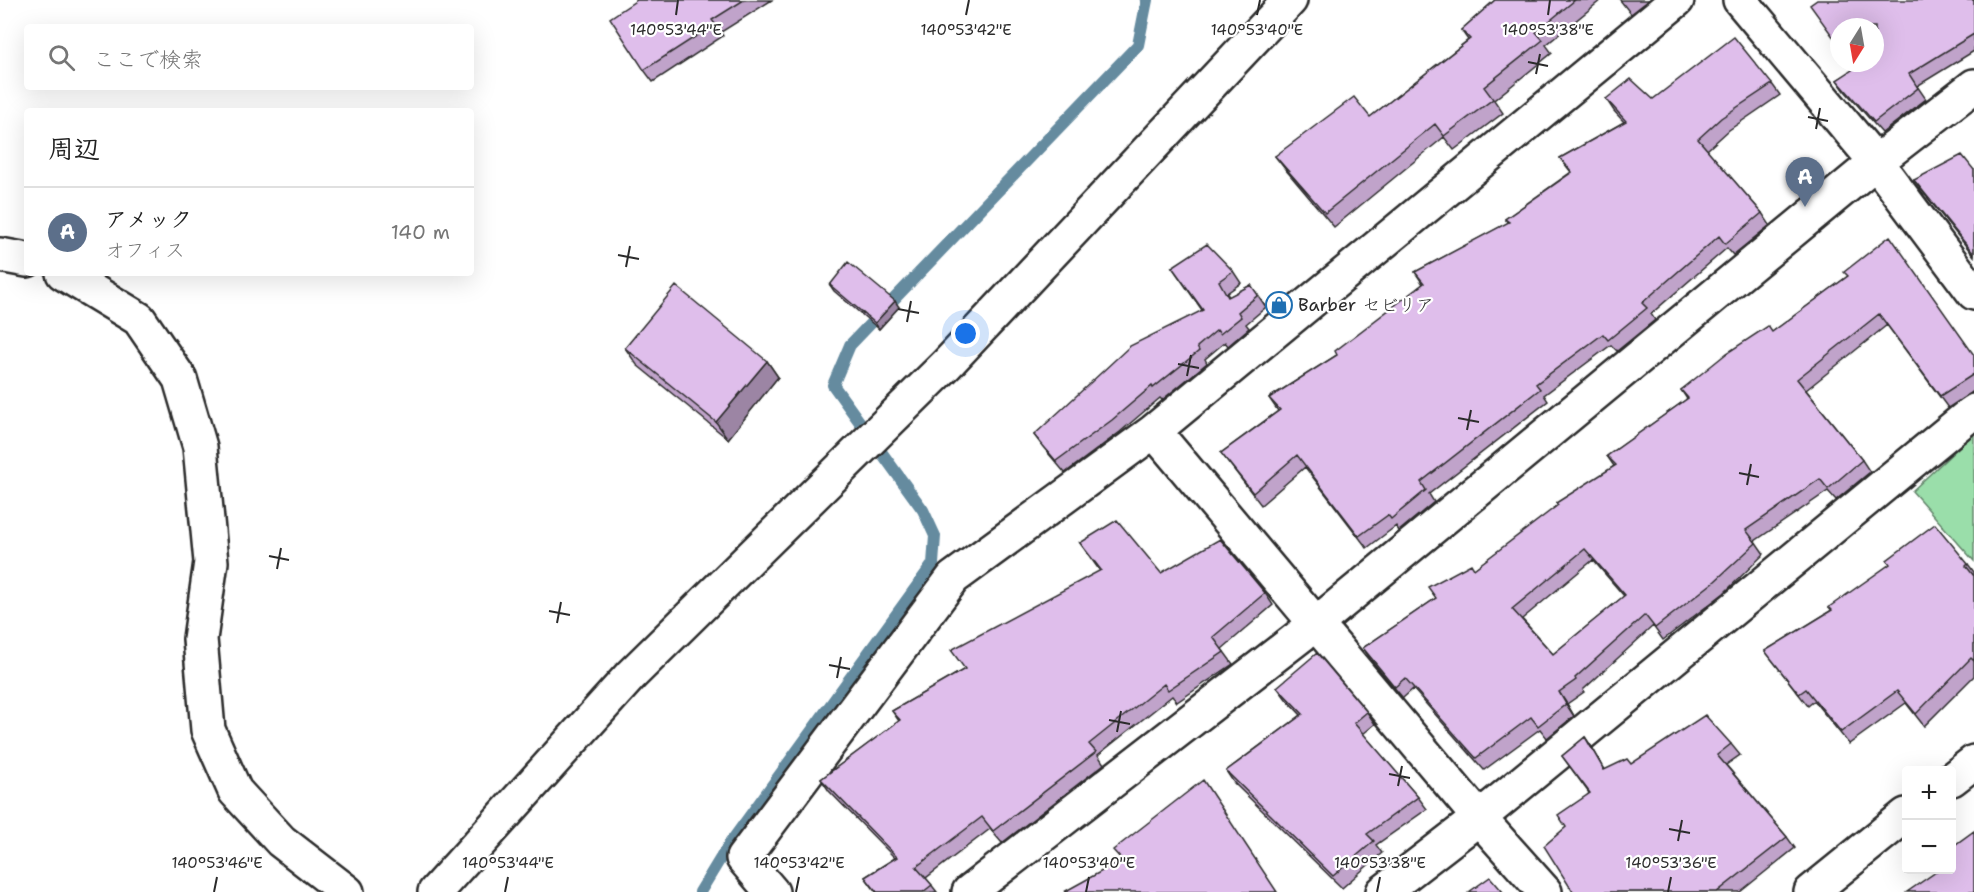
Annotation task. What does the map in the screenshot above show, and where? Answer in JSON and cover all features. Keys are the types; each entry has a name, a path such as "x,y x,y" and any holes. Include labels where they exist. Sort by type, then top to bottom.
{"street":[{"path":"435,892 631,675 946,364 1290,0"},
{"path":"771,892 743,858 953,578 1154,430 1677,0"},
{"path":"1740,0 1876,162 1974,293"},
{"path":"969,892 1317,623 1876,162 1974,86"},
{"path":"0,255 24,259"},
{"path":"68,276 139,319 180,379 200,447 211,562 200,639 208,730 234,791 281,841 347,892"},
{"path":"1383,892 1479,818 1974,411"},
{"path":"1154,430 1479,818 1545,892"},
{"path":"1956,777 1974,762"},
{"path":"1811,892 1902,818"}],"green space":[{"path":"1974,433 1974,561 1912,491"}],"building":[{"path":"637,0 744,0 712,20 715,24 644,70 610,18"},
{"path":"1495,0 1575,0 1536,32 1543,40 1484,87 1493,99 1444,136 1435,124 1325,213 1275,156 1354,97 1370,117 1470,39 1461,30"},
{"path":"1817,0 1974,0 1974,34 1909,74 1918,88 1874,122 1837,80 1849,72 1884,72 1884,18 1830,18 1830,33 1810,5"},
{"path":"1734,37 1772,84 1721,118 1698,139 1762,213 1725,244 1719,236 1642,303 1647,308 1608,340 1603,334 1536,384 1540,389 1421,482 1426,490 1391,519 1388,515 1359,536 1297,455 1253,493 1221,453 1280,410 1269,398 1337,355 1335,351 1424,283 1415,272 1509,222 1505,219 1572,172 1560,158 1626,121 1606,99 1631,79 1653,99"},
{"path":"1962,155 1974,170 1974,254 1914,180"},
{"path":"1890,236 1974,355 1974,374 1940,396 1879,314 1797,379 1862,460 1828,489 1820,479 1746,530 1756,543 1715,581 1655,628 1645,615 1575,678 1576,680 1559,692 1566,704 1538,726 1531,717 1476,758 1405,678 1395,687 1363,648 1436,598 1428,587 1471,564 1474,569 1558,505 1556,503 1616,465 1607,456 1688,398 1681,390 1727,353 1768,326 1772,332 1848,276 1844,272","holes":["1585,549 1625,595 1553,654 1512,609"]},
{"path":"1207,244 1233,271 1219,281 1228,297 1251,285 1258,295 1238,312 1241,317 1220,334 1217,330 1197,347 1199,351 1056,461 1034,435 1130,346 1203,310 1172,267"},
{"path":"848,262 895,301 875,323 830,285"},
{"path":"676,286 767,361 716,422 625,348"},
{"path":"1117,520 1161,573 1220,539 1265,593 1213,637 1224,652 1168,690 1164,684 1089,744 1096,752 993,831 982,817 916,867 932,885 923,892 877,892 865,877 897,857 821,779 900,720 892,711 965,669 951,650 1101,570 1080,543"},
{"path":"1935,524 1968,564 1966,566 1974,576 1974,661 1971,658 1916,714 1897,691 1841,732 1806,689 1799,694 1765,651 1832,610 1829,607 1890,564 1887,560"},
{"path":"1317,653 1367,712 1354,723 1418,797 1367,834 1374,841 1333,876 1226,771 1303,714 1277,687"},
{"path":"1705,715 1731,744 1717,755 1787,837 1717,892 1573,892 1544,846 1566,827 1558,815 1590,793 1562,756 1585,737 1604,770 1627,759 1631,764"},
{"path":"1203,780 1277,892 1064,892 1122,860 1113,850"},
{"path":"1974,831 1974,892 1907,892 1933,874 1956,874 1956,844"},
{"path":"1490,877 1503,892 1469,892"}],"waterway":[{"path":"700,892 728,846 933,564 935,536 923,510 833,385 850,345 1138,45 1147,0"}],"place":[{"name":"アメック","path":"1805,207"},
{"name":"Barber セビリア","path":"1279,305"}]}
